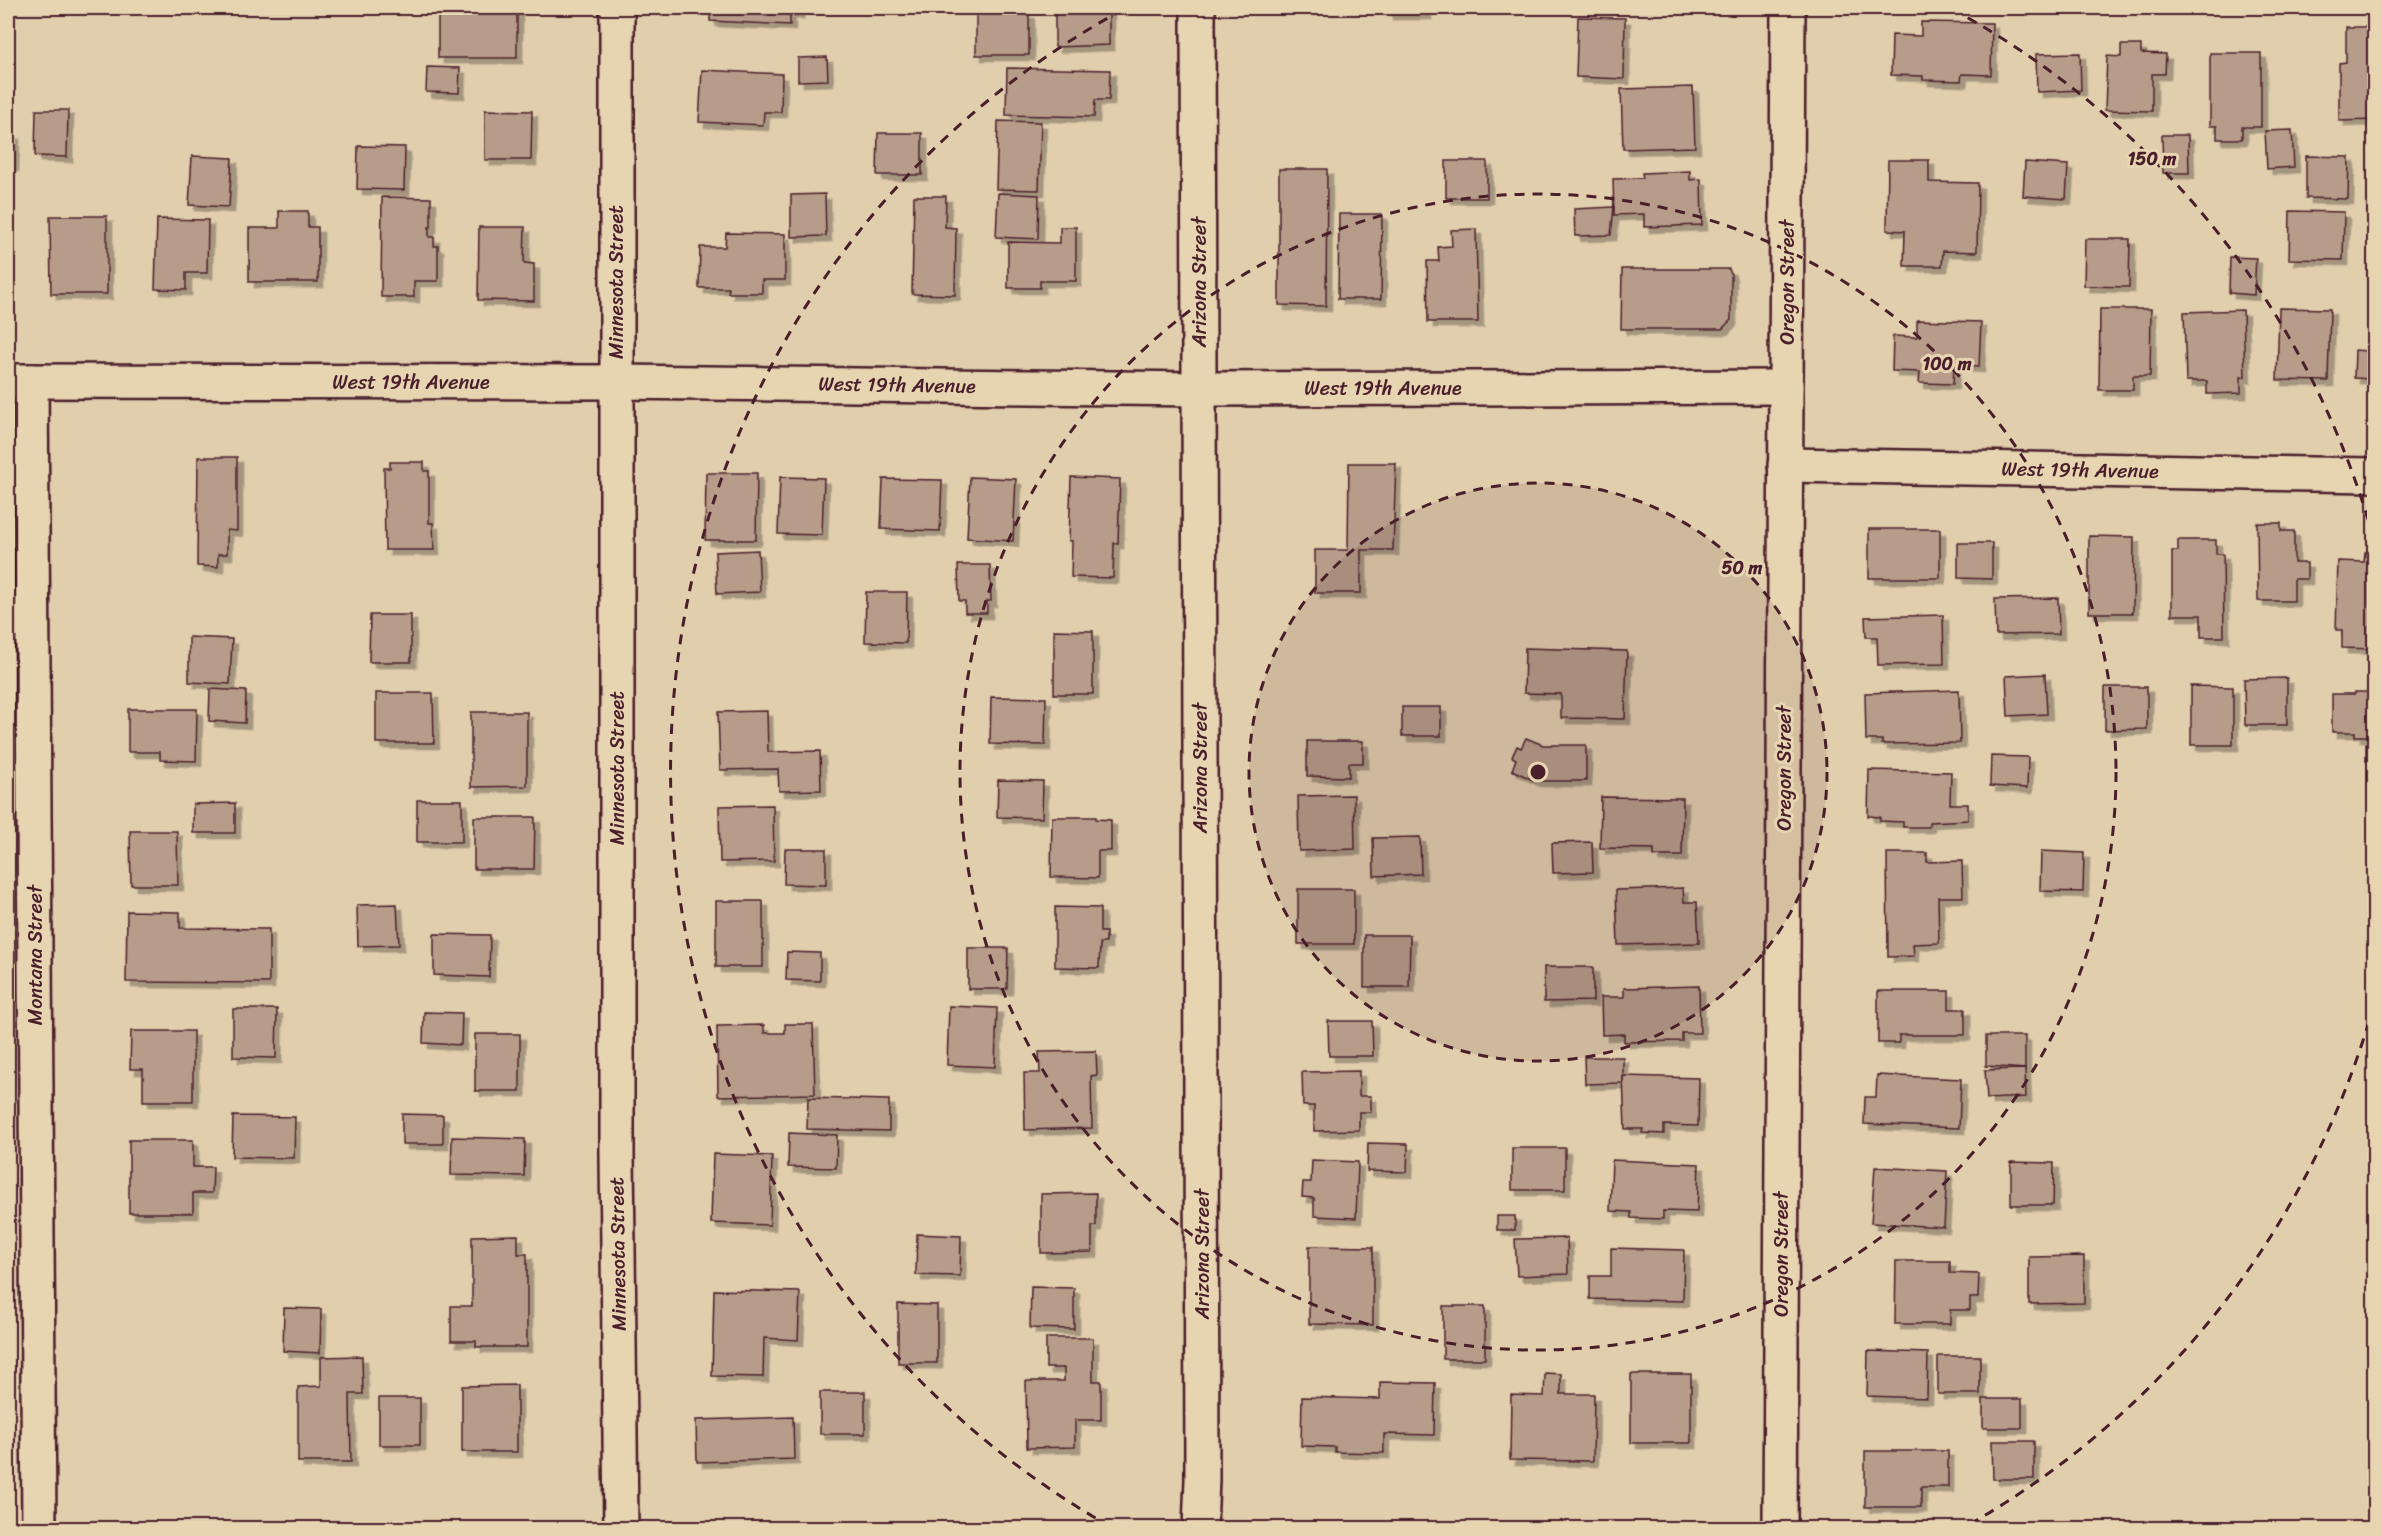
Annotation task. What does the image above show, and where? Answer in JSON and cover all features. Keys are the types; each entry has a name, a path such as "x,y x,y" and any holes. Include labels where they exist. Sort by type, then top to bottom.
{"street":[{"name":"Minnesota Street","path":"617,8 617,1154 621,1528"},
{"name":"Arizona Street","path":"1198,8 1202,1443 1200,1528"},
{"name":"Oregon Street","path":"1780,1528 1788,8"},
{"name":"West 19th Avenue","path":"19,381 616,382 1200,388 1786,387"},
{"name":"Montana Street","path":"19,381 39,1528"},
{"name":"West 19th Avenue","path":"1785,465 2374,476"}],"building":[{"path":"710,8 798,8 798,14 790,13 790,25 710,21"},
{"path":"1055,8 1109,8 1109,45 1055,47"},
{"path":"1387,8 1426,8 1426,14 1387,14"},
{"path":"438,10 517,10 517,58 438,58"},
{"path":"976,13 1029,13 1029,55 976,55"},
{"path":"1578,17 1625,18 1624,79 1576,77"},
{"path":"1921,22 1992,23 1991,75 1962,74 1961,81 1923,80 1923,76 1891,75 1892,35 1921,36"},
{"path":"2346,27 2374,27 2374,120 2339,121 2339,63 2346,62"},
{"path":"2121,45 2141,45 2141,53 2166,54 2165,74 2152,74 2152,111 2105,110 2107,56 2121,57"},
{"path":"2080,53 2081,90 2037,92 2036,54"},
{"path":"2210,53 2261,53 2261,127 2242,127 2242,139 2217,139 2217,126 2210,126"},
{"path":"827,57 828,80 798,81 798,58"},
{"path":"427,67 460,68 459,93 426,92"},
{"path":"1007,68 1110,70 1109,100 1095,100 1094,117 1006,115"},
{"path":"702,70 782,74 781,112 764,112 763,125 699,122"},
{"path":"1693,87 1695,147 1623,149 1621,89"},
{"path":"36,110 68,110 67,157 35,156"},
{"path":"485,110 532,111 531,160 485,160"},
{"path":"998,121 1041,122 1039,190 996,189"},
{"path":"2292,130 2294,167 2267,169 2265,131"},
{"path":"878,133 922,133 922,175 877,175"},
{"path":"8,134 14,134 13,166 8,166"},
{"path":"2162,135 2188,135 2189,173 2163,173"},
{"path":"358,146 405,147 404,190 357,189"},
{"path":"192,156 232,158 229,207 189,205"},
{"path":"2306,156 2349,157 2348,199 2306,198"},
{"path":"1888,160 1929,160 1929,182 1978,183 1977,252 1943,251 1942,266 1904,266 1905,231 1887,230"},
{"path":"1446,161 1487,161 1487,198 1446,198"},
{"path":"2025,162 2068,165 2066,199 2023,196"},
{"path":"1279,169 1327,169 1326,306 1279,305"},
{"path":"1690,171 1690,180 1701,179 1702,225 1644,227 1644,214 1614,215 1613,179 1643,178 1642,173"},
{"path":"9,187 9,268 8,268"},
{"path":"998,193 1039,195 1038,239 996,237"},
{"path":"825,194 826,236 791,237 791,195"},
{"path":"914,196 946,196 945,227 956,228 955,295 912,294"},
{"path":"382,197 431,198 429,237 434,237 434,246 438,246 438,281 414,281 414,297 381,297"},
{"path":"1614,207 1611,235 1575,236 1574,209"},
{"path":"279,211 308,211 308,227 318,227 318,282 249,282 249,228 279,228"},
{"path":"2290,211 2344,212 2343,260 2289,259"},
{"path":"1339,214 1382,214 1381,299 1338,299"},
{"path":"50,216 107,216 107,294 51,294"},
{"path":"157,219 208,220 207,273 186,273 186,290 155,289"},
{"path":"479,227 525,227 524,263 534,264 534,301 478,300"},
{"path":"1060,227 1076,227 1076,281 1040,281 1040,288 1008,288 1008,242 1060,243"},
{"path":"1476,229 1478,322 1428,322 1427,261 1439,261 1438,247 1452,246 1451,230"},
{"path":"726,233 785,234 785,280 762,280 762,293 728,293 729,288 699,288 700,247 725,247"},
{"path":"2085,239 2130,239 2129,287 2084,286"},
{"path":"2230,257 2256,258 2254,295 2229,293"},
{"path":"1622,269 1729,269 1731,274 1731,320 1722,329 1621,329"},
{"path":"2279,308 2330,309 2328,381 2277,380"},
{"path":"2100,309 2151,309 2150,376 2133,376 2133,390 2099,390"},
{"path":"2243,310 2245,377 2241,377 2241,393 2207,394 2207,381 2186,381 2184,312"},
{"path":"1917,320 1981,322 1979,367 1954,366 1953,384 1919,383 1920,372 1892,371 1893,336 1917,337"},
{"path":"2369,323 2374,323 2374,379 2354,378 2355,350 2367,351"},
{"path":"198,457 237,457 237,531 227,530 227,554 218,554 218,567 197,566"},
{"path":"390,462 424,462 424,471 429,471 429,523 433,523 434,550 385,550 384,468 390,468"},
{"path":"1349,463 1396,463 1393,550 1361,550 1361,593 1315,593 1315,550 1348,550"},
{"path":"706,473 757,473 756,540 705,540"},
{"path":"780,477 824,478 822,535 778,534"},
{"path":"970,477 1016,479 1013,541 967,538"},
{"path":"1071,477 1120,479 1118,543 1114,543 1113,578 1071,577 1072,541 1069,541"},
{"path":"883,479 942,480 940,531 881,529"},
{"path":"2257,523 2281,523 2281,531 2294,531 2294,563 2307,563 2307,579 2294,579 2294,601 2258,601"},
{"path":"1869,529 1940,529 1940,578 1869,578"},
{"path":"2089,536 2134,537 2133,613 2089,613"},
{"path":"2178,540 2216,540 2216,554 2223,554 2224,637 2201,637 2201,615 2172,615 2172,551 2178,551"},
{"path":"1958,543 1992,543 1992,579 1958,578"},
{"path":"758,550 760,592 717,594 715,552"},
{"path":"2365,552 2374,553 2374,649 2342,648 2342,630 2336,630 2338,561 2364,562"},
{"path":"958,565 990,565 991,601 987,601 987,613 965,613 965,601 959,601"},
{"path":"866,592 907,592 906,643 865,642"},
{"path":"2058,598 2059,634 1996,635 1995,599"},
{"path":"370,615 411,615 411,662 369,662"},
{"path":"1943,615 1944,664 1878,665 1877,637 1866,637 1865,617"},
{"path":"1054,630 1093,631 1093,694 1054,694"},
{"path":"189,637 232,639 230,684 189,682"},
{"path":"1525,648 1627,651 1625,719 1561,718 1561,694 1524,693"},
{"path":"2045,674 2047,714 2008,716 2006,676"},
{"path":"2287,678 2287,725 2245,725 2244,679"},
{"path":"2191,686 2233,687 2233,745 2191,745"},
{"path":"2105,687 2147,687 2147,729 2105,730"},
{"path":"210,689 246,691 245,723 209,721"},
{"path":"1959,690 1960,743 1882,744 1882,740 1866,740 1865,693"},
{"path":"2355,692 2374,692 2374,736 2355,736 2355,732 2332,732 2332,694 2355,694"},
{"path":"376,693 433,693 434,743 376,743"},
{"path":"991,697 1046,698 1045,745 990,744"},
{"path":"1402,707 1441,707 1441,736 1402,736"},
{"path":"128,709 197,709 196,761 160,760 160,752 128,752"},
{"path":"767,711 768,752 820,751 821,790 779,791 778,769 720,770 718,712"},
{"path":"471,712 527,712 527,786 471,787"},
{"path":"1526,738 1543,745 1586,745 1586,781 1535,781 1512,770 1516,759 1512,757 1517,746 1521,748"},
{"path":"1307,741 1363,741 1363,763 1349,763 1349,777 1307,776"},
{"path":"2366,743 2374,743 2374,761 2366,761"},
{"path":"1991,756 2028,757 2027,788 1990,786"},
{"path":"1869,770 1951,772 1950,804 1968,804 1968,820 1929,822 1929,827 1903,827 1903,822 1880,821 1880,817 1868,816"},
{"path":"998,780 1043,781 1042,818 997,817"},
{"path":"1354,795 1355,849 1299,851 1298,796"},
{"path":"1601,797 1683,798 1682,856 1654,856 1654,849 1600,848"},
{"path":"417,800 462,800 462,842 417,842"},
{"path":"235,803 235,833 193,833 193,804"},
{"path":"773,805 774,861 720,862 719,806"},
{"path":"474,817 535,817 534,869 474,869"},
{"path":"1052,817 1096,817 1096,819 1111,820 1111,851 1098,851 1098,878 1051,877"},
{"path":"130,831 177,831 178,885 131,885"},
{"path":"1420,837 1421,874 1374,876 1373,838"},
{"path":"1592,842 1593,872 1553,873 1552,843"},
{"path":"785,849 826,849 826,885 784,884"},
{"path":"2041,851 2084,853 2083,892 2040,891"},
{"path":"1887,853 1927,853 1927,862 1962,861 1963,897 1938,897 1939,943 1913,944 1914,956 1888,957"},
{"path":"1683,888 1684,902 1697,902 1699,943 1618,945 1616,890"},
{"path":"1298,889 1354,889 1354,944 1298,944"},
{"path":"716,901 763,901 763,967 716,967"},
{"path":"397,904 399,945 358,946 357,905"},
{"path":"1055,907 1100,908 1100,932 1106,932 1106,943 1100,943 1099,968 1055,967"},
{"path":"127,911 180,912 180,928 269,929 269,983 126,982"},
{"path":"434,934 490,935 489,977 434,975"},
{"path":"1364,935 1410,935 1409,987 1364,987"},
{"path":"968,948 1008,948 1007,989 968,989"},
{"path":"787,952 820,953 820,981 786,980"},
{"path":"1544,967 1593,967 1593,1001 1544,1002"},
{"path":"1699,986 1700,1033 1682,1033 1682,1041 1624,1042 1624,1034 1602,1035 1601,997 1624,997 1624,988"},
{"path":"1878,991 1949,991 1949,1009 1965,1009 1965,1035 1899,1035 1899,1043 1878,1043"},
{"path":"949,1006 997,1008 995,1067 947,1065"},
{"path":"233,1009 277,1009 276,1058 233,1057"},
{"path":"424,1012 462,1013 461,1045 423,1043"},
{"path":"1328,1021 1372,1021 1373,1056 1329,1056"},
{"path":"785,1024 813,1024 815,1094 718,1096 717,1026 764,1025 764,1033 785,1033"},
{"path":"131,1031 193,1031 193,1101 143,1101 143,1069 130,1069"},
{"path":"475,1034 520,1034 520,1091 475,1091"},
{"path":"1986,1036 2025,1036 2025,1069 1986,1066"},
{"path":"1096,1051 1097,1075 1091,1076 1092,1128 1025,1130 1024,1073 1040,1073 1039,1052"},
{"path":"1584,1057 1623,1057 1623,1083 1585,1084"},
{"path":"2025,1069 2026,1097 1987,1099 1985,1070"},
{"path":"1359,1071 1359,1096 1371,1096 1371,1112 1359,1112 1359,1130 1314,1131 1314,1106 1303,1106 1302,1072"},
{"path":"1877,1075 1961,1079 1959,1128 1864,1124 1865,1097 1876,1097"},
{"path":"1623,1076 1699,1078 1698,1126 1664,1125 1664,1134 1642,1133 1643,1129 1625,1129"},
{"path":"808,1098 889,1100 889,1131 807,1129"},
{"path":"402,1114 443,1115 443,1144 402,1144"},
{"path":"233,1116 295,1117 294,1158 232,1157"},
{"path":"789,1133 837,1135 836,1168 788,1167"},
{"path":"452,1137 525,1139 524,1176 451,1175"},
{"path":"129,1140 193,1140 193,1167 213,1167 212,1193 193,1193 193,1213 129,1213"},
{"path":"1368,1143 1408,1144 1407,1172 1367,1171"},
{"path":"1512,1148 1565,1148 1565,1190 1512,1190"},
{"path":"713,1154 772,1156 770,1225 711,1223"},
{"path":"1312,1160 1358,1162 1356,1218 1314,1216 1314,1198 1302,1197 1303,1182 1311,1182"},
{"path":"1612,1160 1699,1164 1697,1212 1663,1211 1663,1219 1631,1218 1631,1212 1610,1211"},
{"path":"2011,1162 2054,1163 2053,1205 2011,1205"},
{"path":"1875,1167 1947,1171 1944,1227 1871,1223"},
{"path":"1096,1193 1096,1226 1092,1226 1092,1252 1041,1253 1041,1194"},
{"path":"1497,1216 1515,1216 1515,1230 1497,1230"},
{"path":"917,1234 961,1236 960,1276 916,1275"},
{"path":"518,1235 518,1254 527,1254 527,1347 476,1347 476,1341 451,1341 451,1306 472,1306 472,1236"},
{"path":"1567,1238 1568,1274 1517,1276 1515,1239"},
{"path":"1309,1246 1373,1247 1373,1325 1309,1324"},
{"path":"1611,1248 1684,1250 1683,1301 1590,1299 1590,1276 1611,1276"},
{"path":"2084,1256 2084,1303 2029,1304 2029,1257"},
{"path":"1896,1261 1950,1261 1950,1273 1979,1274 1978,1298 1970,1298 1970,1310 1950,1310 1950,1324 1895,1324"},
{"path":"1031,1287 1074,1288 1074,1329 1030,1328"},
{"path":"714,1290 800,1292 798,1340 764,1338 763,1377 712,1376"},
{"path":"898,1304 937,1305 937,1363 898,1363"},
{"path":"1443,1306 1485,1306 1485,1359 1443,1359"},
{"path":"284,1308 321,1309 320,1353 283,1351"},
{"path":"1046,1338 1093,1338 1093,1381 1101,1381 1101,1420 1075,1420 1075,1447 1027,1448 1026,1381 1064,1381 1064,1368 1046,1368"},
{"path":"1868,1351 1928,1353 1927,1398 1867,1396"},
{"path":"362,1356 363,1394 350,1394 351,1462 298,1462 298,1387 321,1386 321,1357"},
{"path":"1938,1356 1980,1356 1980,1394 1938,1394"},
{"path":"1545,1373 1561,1374 1561,1394 1594,1394 1593,1461 1510,1460 1511,1395 1544,1396"},
{"path":"1631,1374 1691,1374 1691,1443 1631,1443"},
{"path":"1380,1382 1435,1383 1434,1435 1384,1434 1384,1453 1335,1452 1335,1447 1301,1446 1302,1397 1380,1399"},
{"path":"517,1385 517,1452 462,1452 462,1386"},
{"path":"820,1392 865,1392 865,1434 820,1434"},
{"path":"379,1398 420,1398 420,1445 379,1445"},
{"path":"1983,1399 2022,1399 2022,1428 1983,1428"},
{"path":"793,1417 794,1459 697,1462 696,1420"},
{"path":"1992,1441 2034,1441 2034,1479 1993,1479"},
{"path":"1865,1451 1948,1451 1948,1487 1921,1487 1921,1507 1865,1507"}]}
